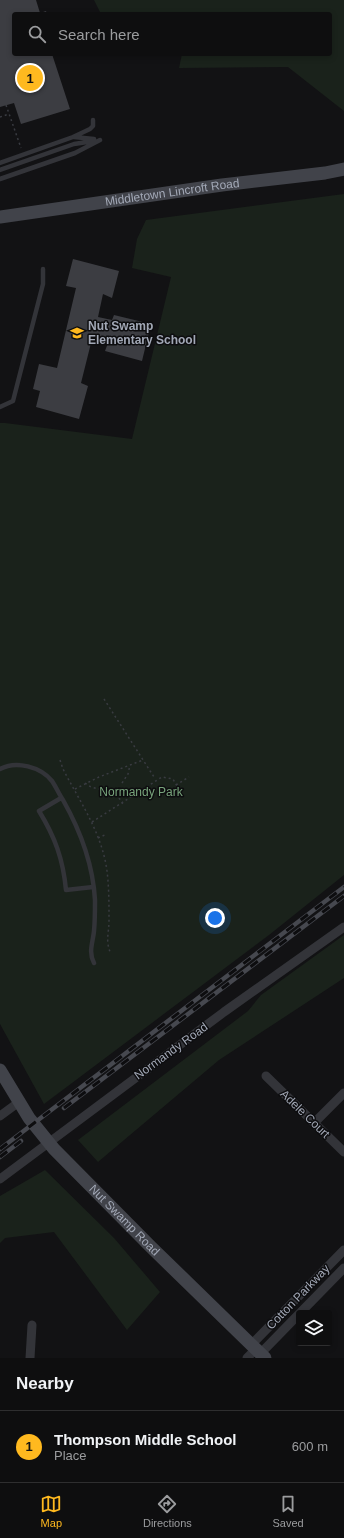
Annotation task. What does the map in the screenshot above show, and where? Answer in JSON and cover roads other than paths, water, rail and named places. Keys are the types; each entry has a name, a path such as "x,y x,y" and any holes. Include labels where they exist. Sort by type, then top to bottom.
{"main road":[{"name":"Middletown Lincroft Road","path":"0,217 222,185 325,173 344,169"},
{"name":"Nut Swamp Road","path":"0,1070 19,1102 48,1143 256,1353"}],"street":[{"name":"Normandy Road","path":"0,1179 224,1012 344,927"},
{"name":"Adele Court","path":"266,1076 344,1152"},
{"path":"314,1123 344,1093"},
{"path":"0,1116 19,1102"},
{"name":"Cotton Parkway","path":"256,1353 324,1270 344,1250"},
{"name":"Cotton Parkway","path":"304,1310 344,1268"},
{"path":"324,1270 334,1278"},
{"name":"Cotton Parkway","path":"256,1353 296,1318"},
{"path":"30,1358 32,1324"}],"lane":[{"path":"0,163 73,137 90,129 93,126 92,120"},
{"path":"73,137 100,140"},
{"path":"0,170 74,144 100,140"},
{"path":"0,179 75,153 100,140"},
{"path":"0,407 14,401 43,284 44,269"},
{"path":"0,769 5,766 22,765 40,771 52,781 74,820 85,849 95,900 94,931 90,951 91,958 94,963"},
{"path":"61,798 39,811 50,829 58,848 64,871 66,890 93,887"}],"railway":[{"path":"0,1149 344,887"},
{"path":"64,1108 344,896"},
{"path":"0,1157 21,1141"}],"place":[{"name":"Thompson Middle School","path":"30,78"},
{"name":"Nut Swamp Elementary School","path":"77,333"}],"park label":[{"name":"Normandy Park","path":"141,792"}]}
